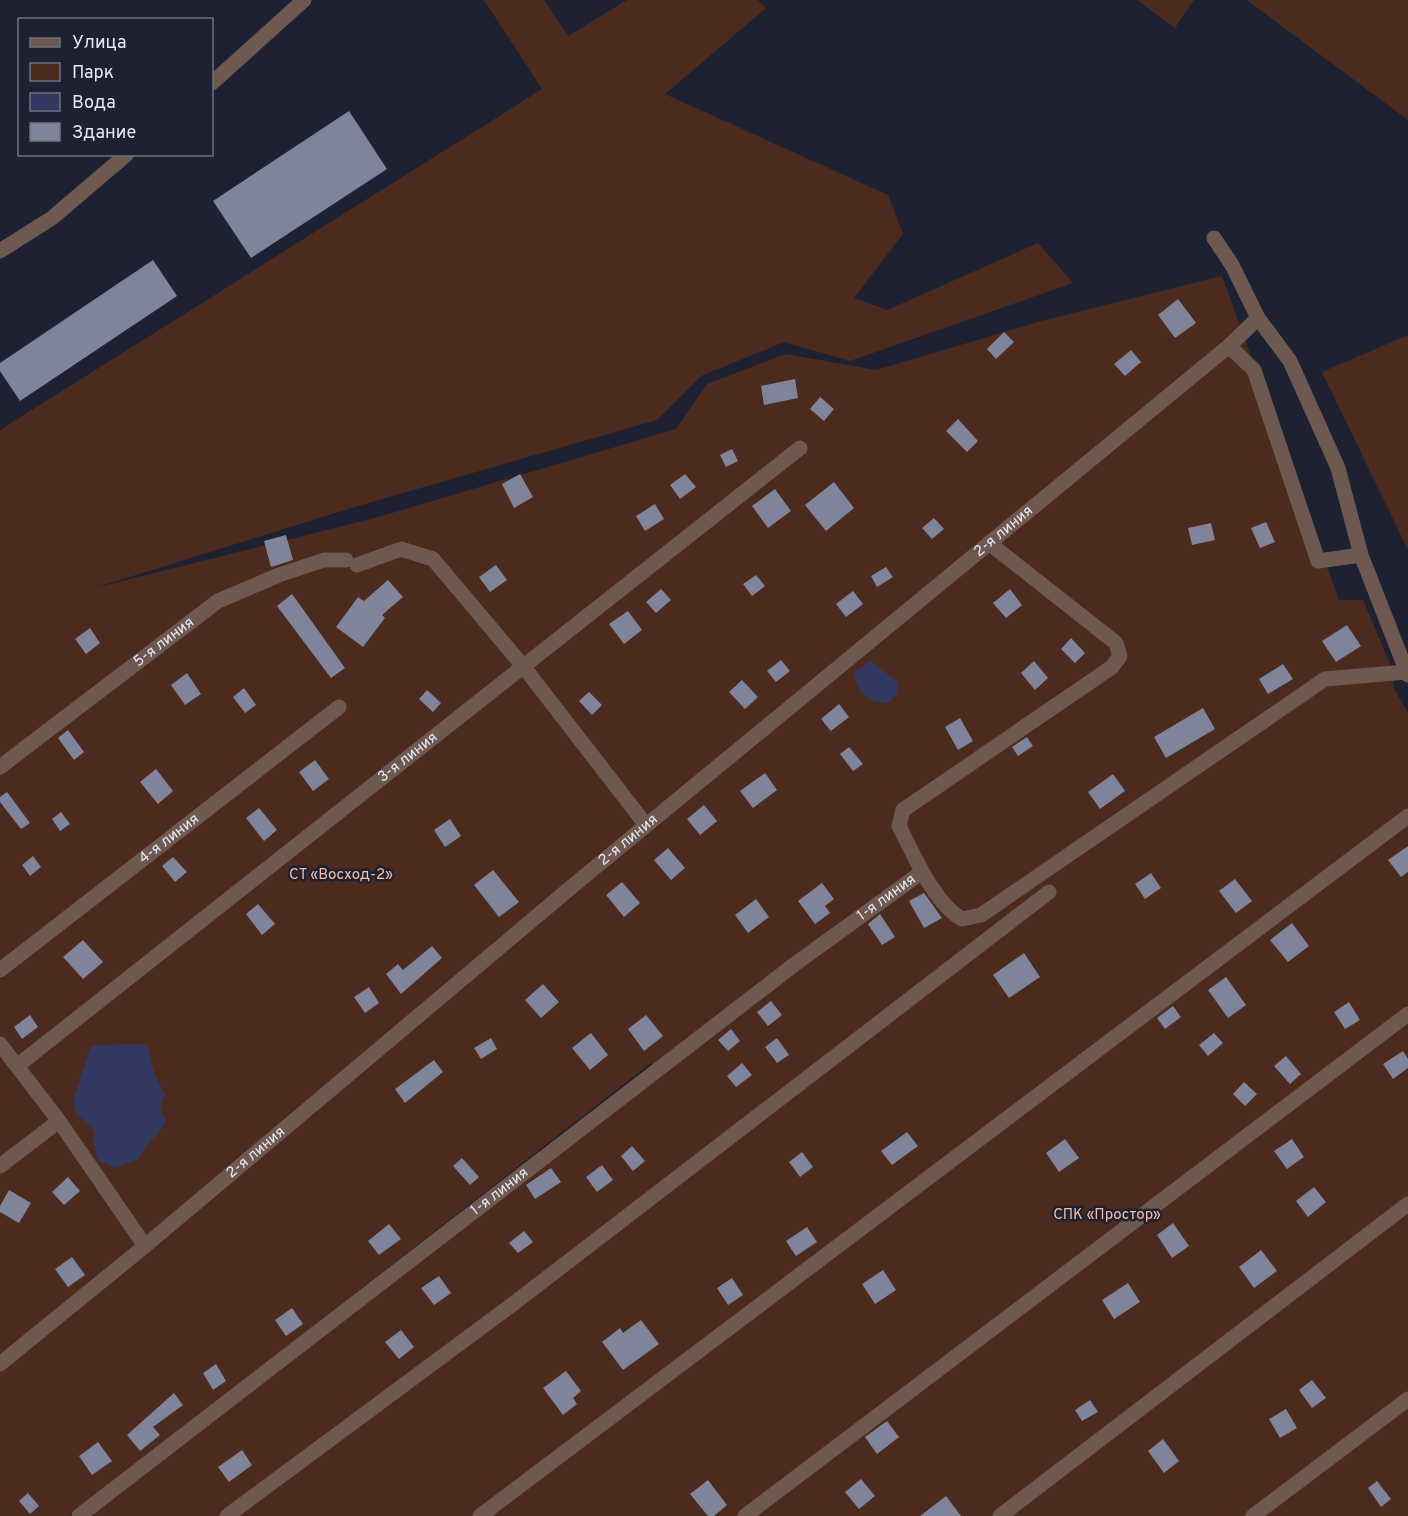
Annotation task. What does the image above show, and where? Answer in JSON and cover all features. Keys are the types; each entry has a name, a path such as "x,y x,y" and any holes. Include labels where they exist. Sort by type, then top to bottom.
{"street":[{"path":"213,82 304,0"},
{"path":"0,251 52,218 125,156"},
{"path":"989,543 1116,643 1120,656 1112,667 903,810 899,826 922,872 952,913 962,919 981,915 1325,679 1407,674 1361,555 1338,468 1290,361 1258,318 1232,265 1214,238"},
{"name":"2-я линия","path":"0,1364 145,1246 646,825 1228,346 1258,318"},
{"path":"1228,346 1254,370 1318,561 1361,555"},
{"name":"3-я линия","path":"17,1066 800,448"},
{"name":"5-я линия","path":"0,767 218,601 279,575 324,560 352,562 401,549 432,559 524,666 646,825"},
{"name":"4-я линия","path":"0,970 339,707"},
{"path":"480,1516 1408,816"},
{"name":"1-я линия","path":"79,1516 795,964 922,872"},
{"path":"227,1516 513,1304 1049,892"},
{"path":"746,1516 1408,1014"},
{"path":"0,1044 59,1121 145,1246"},
{"path":"0,1166 59,1121"},
{"path":"1000,1516 1408,1204"},
{"path":"1253,1516 1408,1399"}],"green space":[{"path":"484,0 544,0 568,36 627,0 758,0 766,8 665,94 888,195 903,234 854,298 887,310 1038,243 1073,283 850,361 784,342 701,376 657,420 358,506 94,588 375,518 676,429 707,384 786,354 876,370 1045,320 1222,276 1339,600 1363,600 1391,666 1394,689 1408,713 1408,1516 87,1516 659,1073 651,1063 69,1516 0,1516 0,430 542,89"},
{"path":"1137,0 1194,0 1175,28"},
{"path":"1247,0 1408,0 1408,120"},
{"path":"1408,335 1408,548 1407,548 1322,372"}],"water":[{"path":"870,661 898,682 897,693 890,702 876,702 870,699 861,692 858,686 854,673"},
{"path":"147,1044 154,1073 165,1095 160,1110 166,1121 139,1159 115,1168 98,1160 93,1142 95,1132 75,1111 74,1097 91,1046"}],"building":[{"path":"349,111 387,169 251,258 213,201"},
{"path":"153,260 177,296 20,401 0,371 0,363"},
{"path":"1178,299 1196,323 1175,338 1158,315"},
{"path":"1004,332 1014,342 996,359 987,349"},
{"path":"1131,350 1141,362 1125,376 1114,364"},
{"path":"795,379 798,398 764,405 761,386"},
{"path":"820,397 834,409 824,421 810,409"},
{"path":"958,419 978,441 967,452 946,431"},
{"path":"732,449 738,461 726,467 720,455"},
{"path":"520,474 533,497 514,508 502,484"},
{"path":"685,474 696,487 680,499 670,485"},
{"path":"834,482 854,508 826,531 805,505"},
{"path":"775,489 791,511 768,528 752,506"},
{"path":"655,504 664,519 645,531 636,516"},
{"path":"934,518 944,529 932,539 922,528"},
{"path":"1266,522 1275,542 1260,548 1251,528"},
{"path":"1211,523 1215,540 1192,545 1188,528"},
{"path":"286,535 293,560 271,567 264,541"},
{"path":"496,565 507,580 490,592 479,577"},
{"path":"886,567 893,577 877,587 871,576"},
{"path":"756,575 765,586 752,596 743,584"},
{"path":"388,580 403,597 382,615 385,618 363,647 336,627 358,597 364,601"},
{"path":"661,589 671,600 656,613 646,602"},
{"path":"1010,589 1022,605 1006,618 993,603"},
{"path":"853,591 863,604 846,617 836,604"},
{"path":"292,594 345,668 331,678 277,606"},
{"path":"628,611 642,630 624,644 609,624"},
{"path":"1347,625 1361,646 1336,662 1322,641"},
{"path":"90,628 100,643 86,654 75,639"},
{"path":"1071,638 1085,653 1075,663 1061,649"},
{"path":"781,660 790,671 776,682 767,671"},
{"path":"1034,661 1048,678 1035,690 1021,673"},
{"path":"1283,664 1293,679 1268,694 1259,679"},
{"path":"187,673 201,694 185,705 171,685"},
{"path":"742,680 758,697 745,709 729,692"},
{"path":"244,688 256,705 245,713 233,697"},
{"path":"427,690 441,703 433,712 419,699"},
{"path":"589,692 602,705 592,715 579,701"},
{"path":"839,704 849,717 831,731 821,719"},
{"path":"1203,708 1215,729 1166,758 1154,737"},
{"path":"960,718 973,741 958,750 945,727"},
{"path":"68,730 84,752 74,760 58,738"},
{"path":"1027,737 1033,746 1018,756 1012,747"},
{"path":"849,747 863,764 853,771 840,754"},
{"path":"315,760 329,779 313,791 299,772"},
{"path":"156,769 173,791 158,804 140,782"},
{"path":"765,773 777,790 753,808 740,791"},
{"path":"1113,774 1125,791 1100,809 1088,792"},
{"path":"7,792 30,823 21,829 0,802 0,797"},
{"path":"704,805 717,821 700,835 687,819"},
{"path":"259,808 277,830 264,841 246,818"},
{"path":"61,812 70,824 60,831 52,819"},
{"path":"450,819 461,836 445,847 434,830"},
{"path":"1408,846 1408,872 1401,877 1388,860"},
{"path":"668,848 685,868 671,880 654,860"},
{"path":"33,856 41,867 30,876 22,865"},
{"path":"173,857 187,872 175,882 162,866"},
{"path":"493,870 519,902 499,917 474,885"},
{"path":"1151,873 1161,888 1145,899 1135,884"},
{"path":"1235,879 1252,901 1236,913 1219,891"},
{"path":"622,882 640,903 624,917 606,895"},
{"path":"822,883 834,899 825,906 830,913 815,924 798,901"},
{"path":"924,893 942,918 924,928 909,901"},
{"path":"756,899 769,917 748,933 735,915"},
{"path":"258,904 275,924 262,935 246,914"},
{"path":"880,914 895,937 882,945 868,924"},
{"path":"1292,923 1309,946 1288,962 1270,940"},
{"path":"83,940 103,962 83,979 63,957"},
{"path":"432,946 442,958 401,994 386,974 398,964 403,970"},
{"path":"1024,953 1040,977 1009,998 993,975"},
{"path":"1226,977 1246,1005 1228,1018 1208,990"},
{"path":"543,984 559,1002 541,1018 525,1000"},
{"path":"369,987 379,1003 365,1013 354,997"},
{"path":"771,1001 782,1015 768,1026 757,1012"},
{"path":"1349,1002 1360,1020 1345,1029 1334,1012"},
{"path":"1173,1006 1181,1017 1165,1029 1157,1018"},
{"path":"30,1015 38,1027 22,1039 14,1027"},
{"path":"646,1015 663,1036 644,1051 628,1029"},
{"path":"731,1029 740,1041 728,1051 718,1040"},
{"path":"591,1033 608,1055 590,1070 572,1048"},
{"path":"1214,1033 1223,1043 1208,1056 1199,1045"},
{"path":"491,1038 497,1049 481,1059 474,1048"},
{"path":"777,1038 789,1055 777,1063 765,1047"},
{"path":"1403,1051 1408,1059 1408,1068 1393,1079 1383,1064"},
{"path":"1286,1056 1301,1074 1290,1084 1274,1066"},
{"path":"434,1060 443,1072 405,1103 395,1089"},
{"path":"742,1063 752,1075 736,1087 727,1076"},
{"path":"1244,1082 1257,1094 1245,1106 1233,1094"},
{"path":"907,1132 918,1146 892,1165 881,1151"},
{"path":"1065,1139 1079,1158 1059,1172 1046,1153"},
{"path":"1292,1139 1304,1157 1287,1169 1274,1151"},
{"path":"632,1146 645,1161 633,1171 621,1156"},
{"path":"802,1152 813,1167 800,1177 789,1162"},
{"path":"462,1158 479,1177 470,1185 453,1166"},
{"path":"602,1165 613,1180 597,1192 586,1177"},
{"path":"551,1168 561,1182 535,1199 526,1185"},
{"path":"68,1177 80,1191 64,1205 52,1192"},
{"path":"1314,1187 1326,1202 1308,1217 1296,1201"},
{"path":"9,1190 31,1203 19,1223 0,1212 0,1206"},
{"path":"1173,1223 1189,1246 1172,1258 1157,1235"},
{"path":"389,1224 401,1239 379,1255 368,1241"},
{"path":"807,1227 817,1242 796,1256 786,1241"},
{"path":"524,1231 533,1242 518,1253 509,1243"},
{"path":"1261,1250 1277,1271 1254,1288 1239,1267"},
{"path":"72,1257 85,1275 68,1287 55,1269"},
{"path":"883,1270 896,1290 875,1304 862,1284"},
{"path":"439,1276 451,1293 434,1305 421,1288"},
{"path":"732,1278 743,1295 728,1305 717,1288"},
{"path":"1128,1283 1140,1302 1114,1319 1102,1300"},
{"path":"292,1308 303,1324 286,1336 275,1320"},
{"path":"641,1320 659,1344 623,1370 602,1342 620,1328 623,1333"},
{"path":"401,1330 414,1347 399,1359 385,1342"},
{"path":"216,1364 226,1381 213,1390 203,1373"},
{"path":"566,1371 581,1391 573,1398 577,1404 563,1415 543,1388"},
{"path":"1312,1380 1326,1398 1312,1408 1299,1390"},
{"path":"174,1393 183,1405 153,1427 160,1435 140,1451 127,1435"},
{"path":"1090,1400 1098,1412 1082,1421 1075,1410"},
{"path":"1286,1409 1297,1428 1280,1438 1269,1419"},
{"path":"887,1421 899,1437 877,1454 865,1437"},
{"path":"1163,1439 1179,1461 1164,1473 1148,1451"},
{"path":"98,1442 112,1461 92,1475 79,1456"},
{"path":"242,1450 252,1465 229,1482 218,1467"},
{"path":"861,1479 875,1496 859,1509 845,1492"},
{"path":"708,1480 727,1505 714,1516 708,1516 690,1494"},
{"path":"1377,1481 1391,1499 1381,1507 1368,1488"},
{"path":"28,1493 39,1506 30,1514 19,1501"},
{"path":"946,1496 961,1516 920,1516"}],"park label":[{"name":"СТ «Восход-2»","path":"341,875"},
{"name":"СПК «Простор»","path":"1107,1215"}]}
